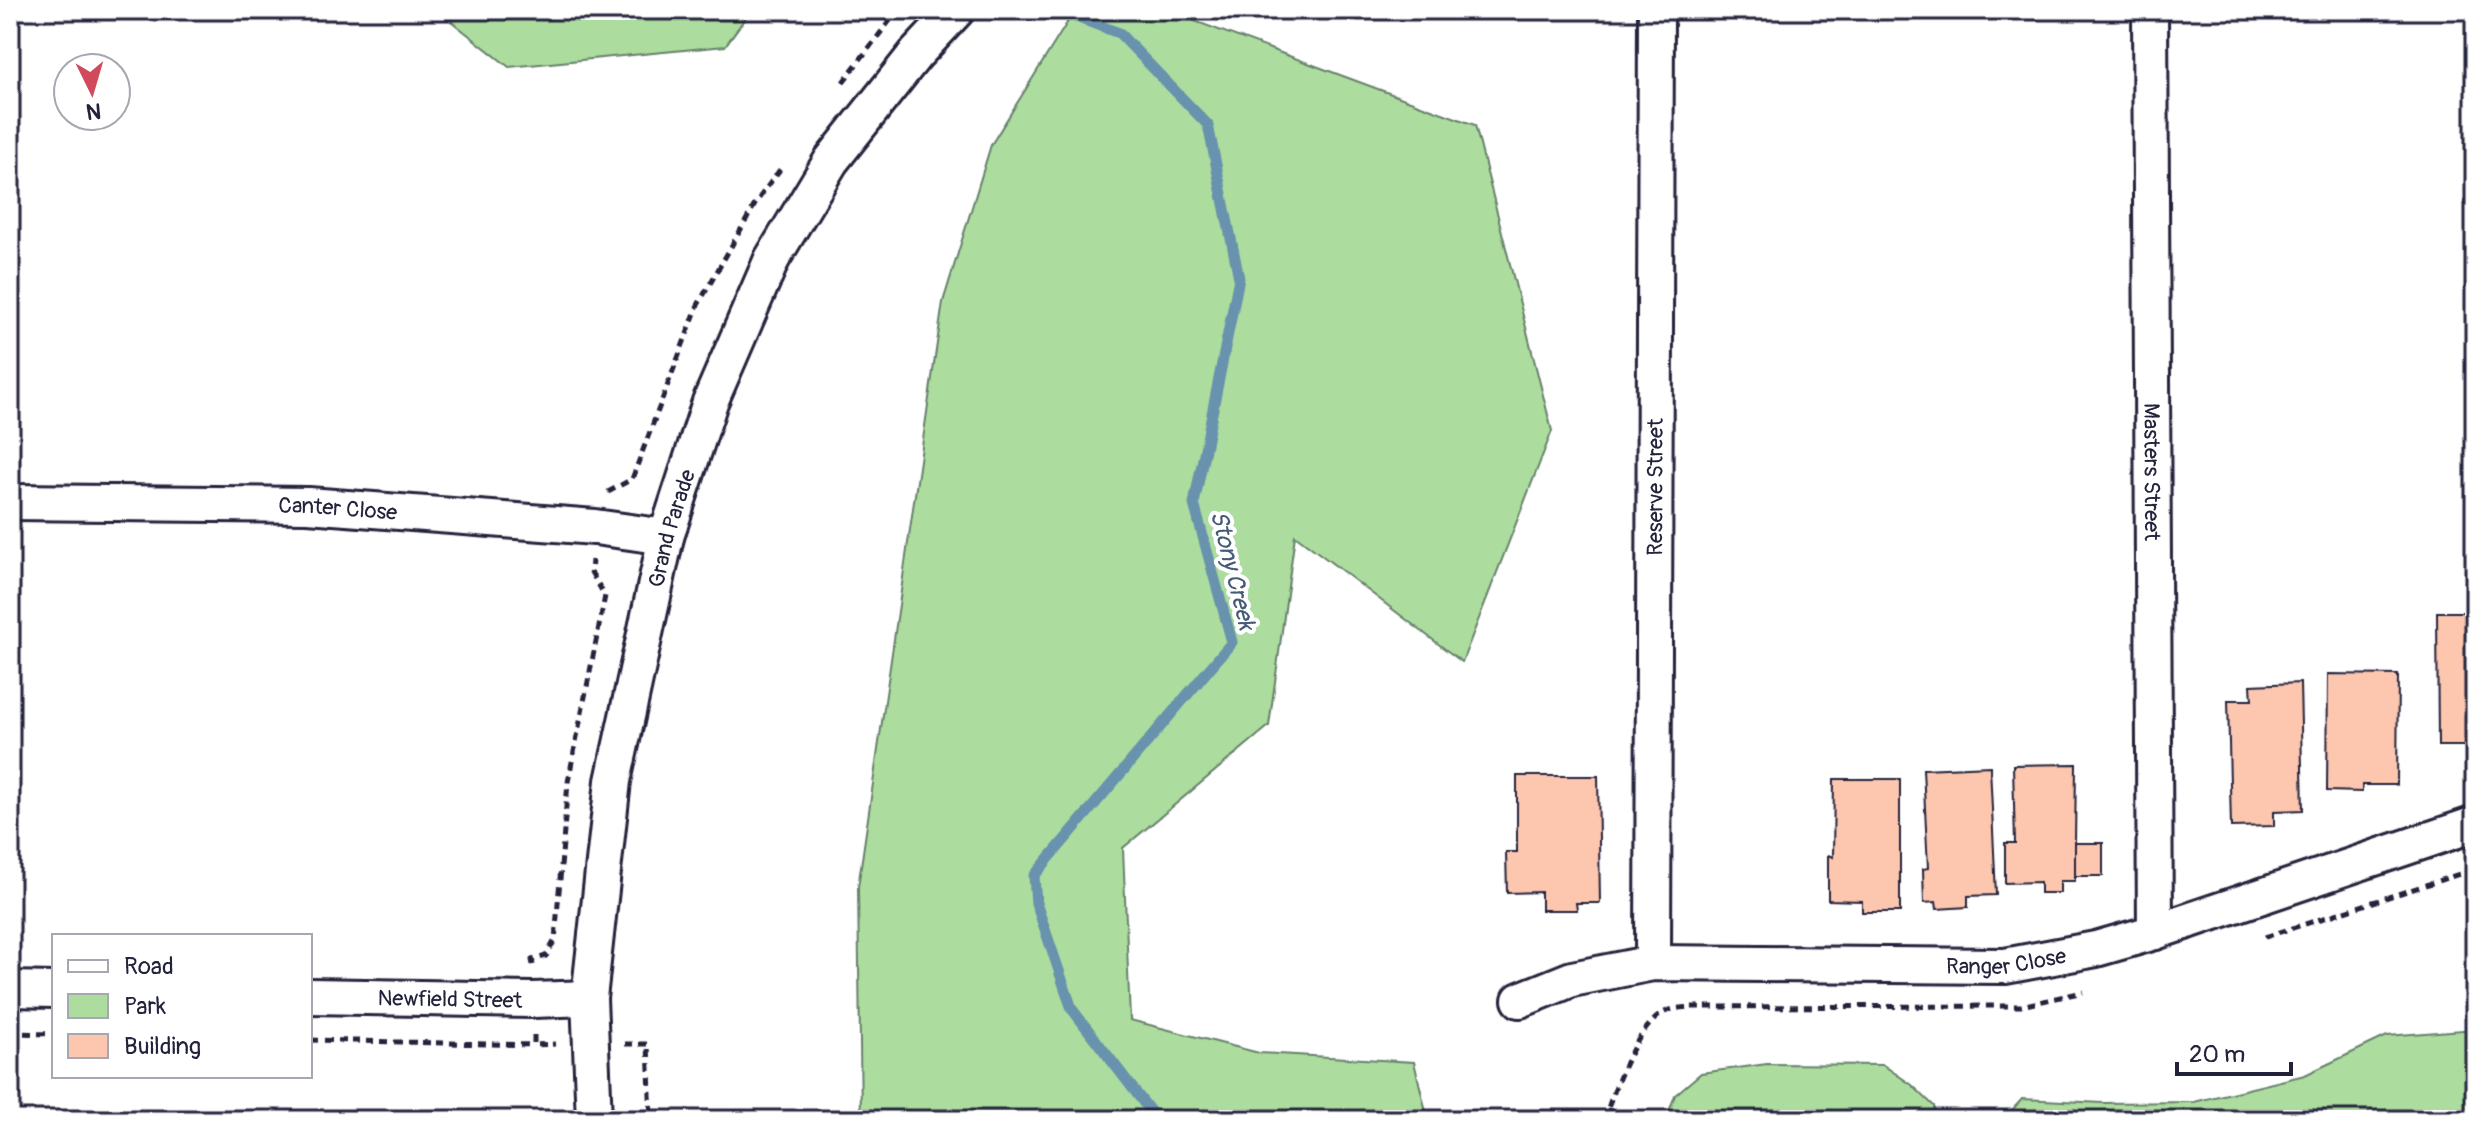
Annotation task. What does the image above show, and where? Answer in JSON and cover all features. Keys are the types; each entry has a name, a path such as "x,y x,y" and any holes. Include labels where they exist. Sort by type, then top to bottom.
{"street":[{"name":"Grand Parade","path":"594,1120 589,998 613,781 666,537 710,402 772,259 831,161 915,55 957,10"},
{"name":"Reserve Street","path":"1653,963 1656,10"},
{"name":"Masters Street","path":"2150,10 2155,932"},
{"name":"Canter Close","path":"10,502 308,505 595,527 666,537"},
{"name":"Ranger Close","path":"1520,1000 1572,979 1653,963 2005,966 2096,949 2155,932 2475,824"},
{"path":"10,989 52,990"},
{"name":"Newfield Street","path":"312,996 589,998"}],"path":[{"path":"532,960 546,956 555,940 568,782 605,596 591,572 592,564"},
{"path":"10,1033 52,1034"},
{"path":"312,1040 534,1045"},
{"path":"648,1044 651,1120"},
{"path":"1607,1110 1638,1120"}],"green space":[{"path":"437,10 751,10 725,46 509,67"},
{"path":"1075,10 1165,10 1475,125 1552,431 1462,662 1295,535 1269,726 1123,848 1130,1020 1259,1053 1414,1062 1428,1120 861,1120 858,887 943,302 991,145"},
{"path":"2475,1029 2475,1120 2003,1120 2022,1099 2103,1103 2194,1102 2305,1075 2387,1036"},
{"path":"1767,1064 1883,1065 1912,1085 1934,1106 1937,1120 1666,1120 1675,1095 1701,1073"}],"building":[{"path":"2437,612 2475,612 2475,755 2472,746 2438,746"},
{"path":"2328,674 2398,675 2397,785 2362,785 2362,792 2327,791"},
{"path":"2300,683 2303,810 2274,811 2274,826 2231,827 2228,700 2252,700 2251,685"},
{"path":"2076,764 2075,843 2103,843 2103,876 2075,876 2075,881 2060,881 2060,893 2040,893 2040,882 2005,883 2005,843 2015,843 2013,765"},
{"path":"1990,766 1996,895 1968,896 1968,907 1937,909 1936,902 1924,903 1923,869 1928,868 1923,769"},
{"path":"1517,776 1598,776 1600,903 1576,903 1577,910 1541,910 1541,892 1507,893 1506,852 1517,852"},
{"path":"1834,779 1900,779 1900,912 1862,912 1862,901 1828,900 1828,855 1833,857"},
{"path":"2075,843 2103,843 2103,876 2075,876"}],"waterway":[{"name":"Stony Creek","path":"1058,10 1119,33 1208,125 1239,278 1194,504 1232,642 1034,876 1036,903 1072,1009 1157,1120"}]}
